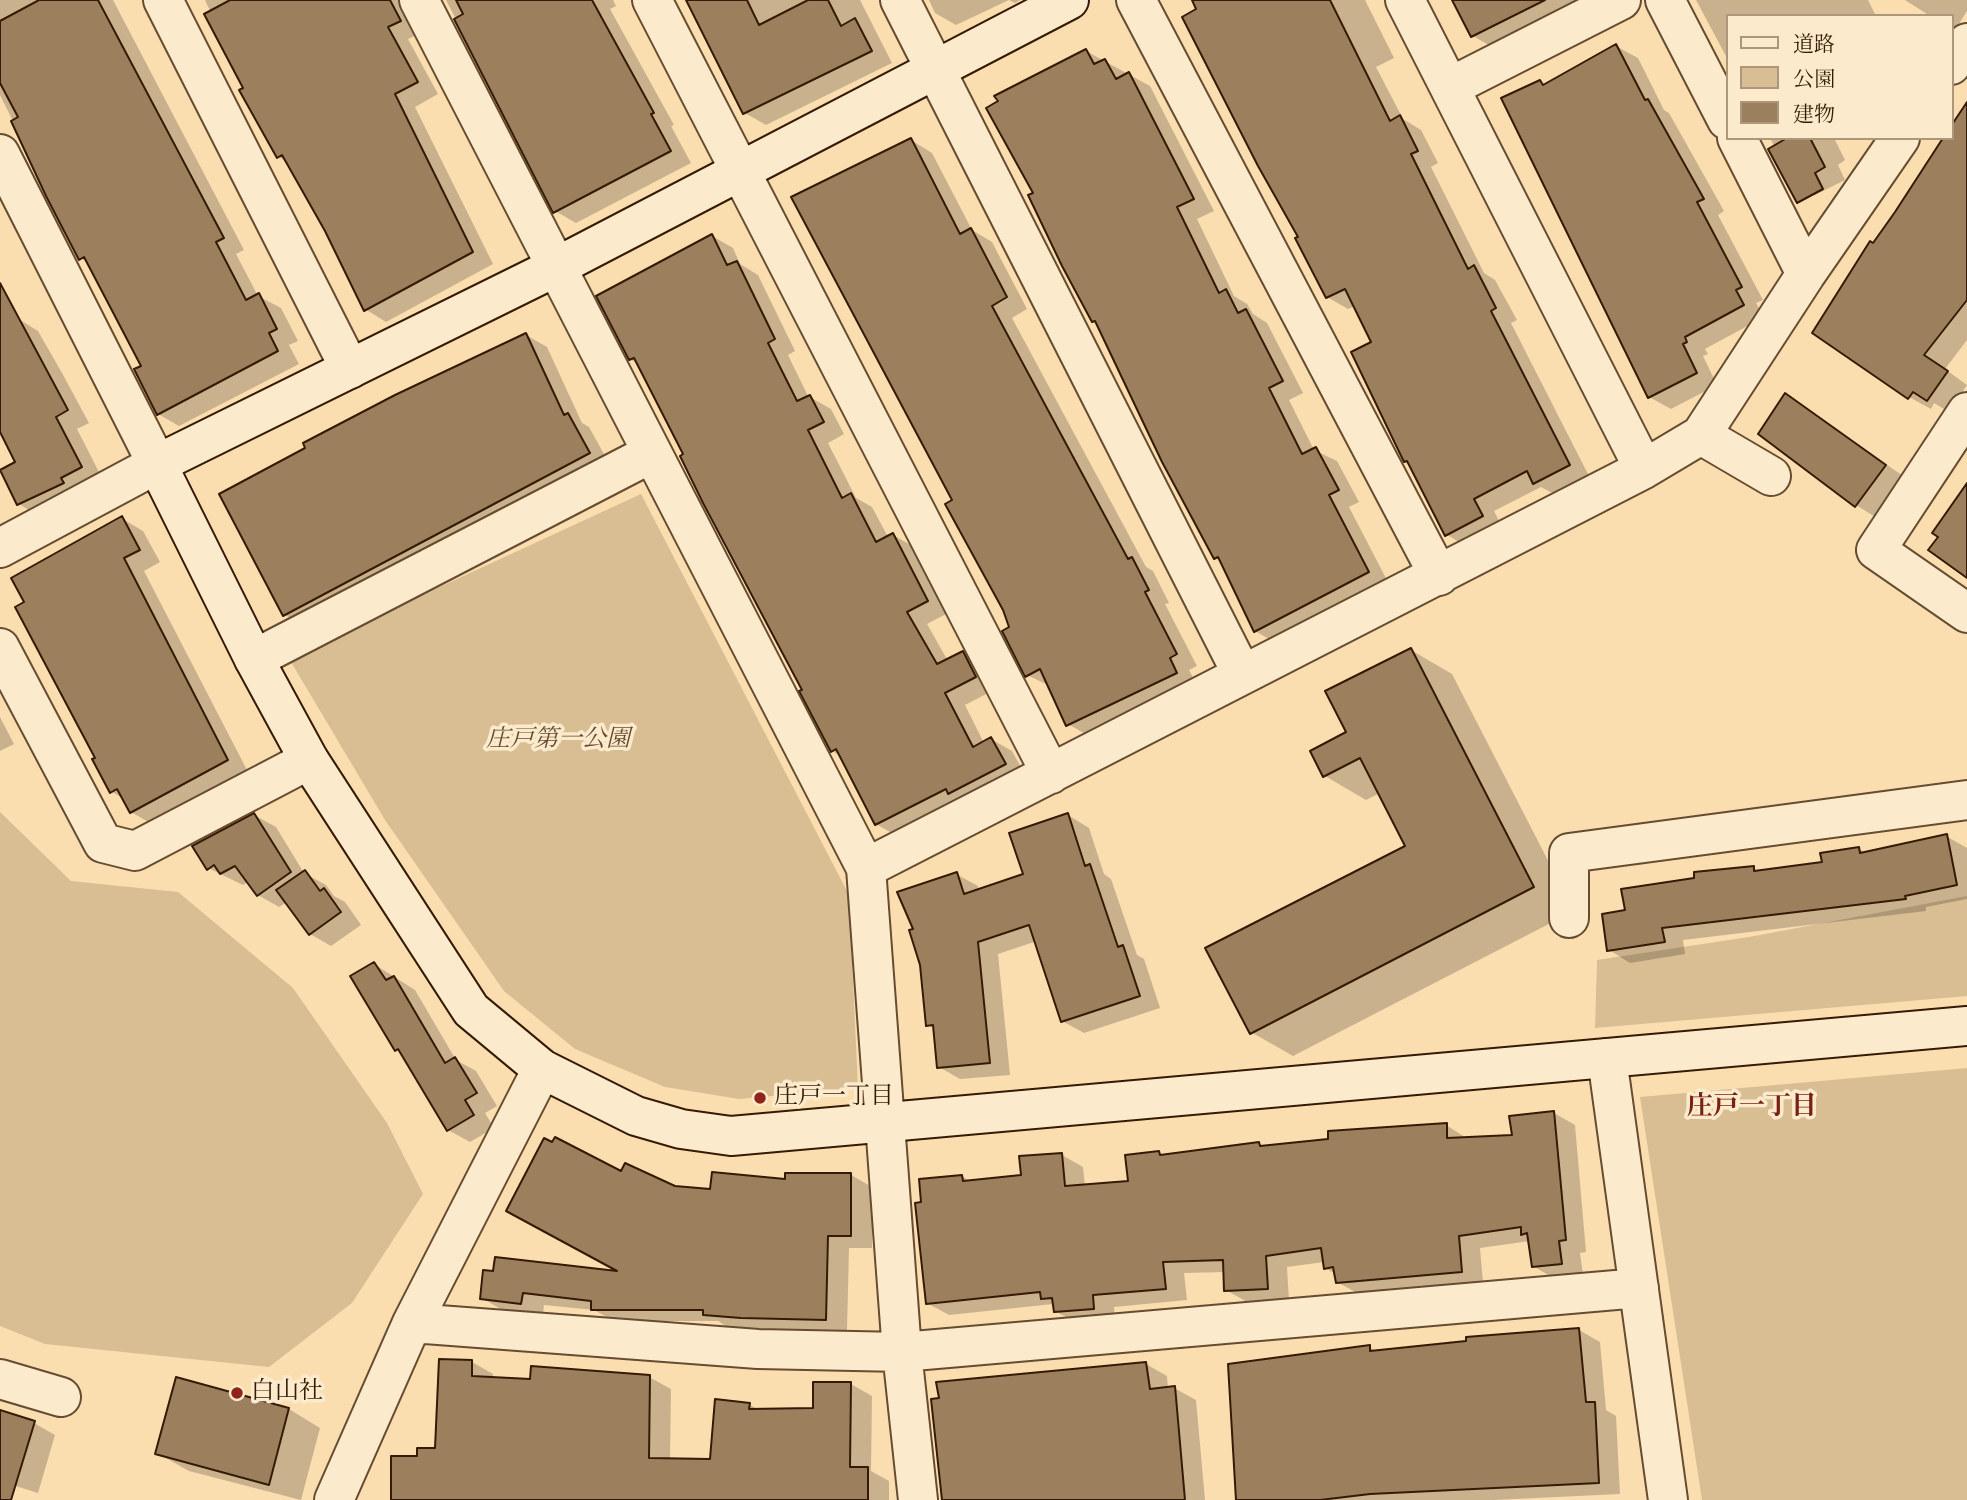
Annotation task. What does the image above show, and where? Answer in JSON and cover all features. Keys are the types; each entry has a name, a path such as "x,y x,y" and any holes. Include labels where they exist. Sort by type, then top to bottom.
{"street":[{"path":"163,0 350,369"},
{"path":"419,0 866,869 902,1352 918,1500"},
{"path":"652,0 1051,774"},
{"path":"900,0 1242,674"},
{"path":"0,548 157,464 556,267 1069,0"},
{"path":"1136,0 1439,576"},
{"path":"1405,0 1644,469"},
{"path":"1450,87 1620,0"},
{"path":"1665,0 1726,118"},
{"path":"1953,62 1967,43"},
{"path":"1738,140 1806,274"},
{"path":"866,869 1242,674 1439,576 1644,469 1701,435 1806,274 1899,140"},
{"path":"0,154 254,659 309,760 471,1010 542,1069 636,1116 681,1129 731,1136 884,1120 1967,1026"},
{"path":"1967,412 1876,550 1967,613"},
{"path":"1701,435 1771,476"},
{"path":"254,659 652,453"},
{"path":"0,648 103,843 135,851 309,760"},
{"path":"1569,918 1569,853 1967,800"},
{"path":"1607,1059 1668,1500"},
{"path":"334,1500 412,1323 542,1069"},
{"path":"412,1323 758,1349 902,1352 1639,1288"},
{"path":"0,1379 61,1397"}],"green space":[{"name":"庄戸第一公園","path":"641,494 849,895 858,1088 739,1099 665,1087 575,1049 504,991 385,820 288,657"},
{"path":"0,812 71,881 178,892 293,988 387,1123 423,1194 352,1303 269,1367 45,1344 0,1326"},
{"path":"1967,896 1967,996 1595,1028 1597,960 1749,937"},
{"path":"1967,1068 1967,1500 1702,1500 1640,1097"}],"building":[{"path":"39,0 98,0 224,238 216,242 246,300 259,293 277,329 269,333 278,351 157,415 134,369 141,366 84,257 79,260 46,196 11,121 18,117 0,83 0,21"},
{"path":"230,0 390,0 401,21 388,27 418,82 395,94 473,252 364,311 325,231 282,155 277,158 239,90 243,88 204,14"},
{"path":"456,0 592,0 654,113 651,114 671,151 553,213 454,19 463,14"},
{"path":"686,0 747,0 759,25 808,0 828,0 841,26 855,18 872,51 743,114"},
{"path":"1192,0 1330,0 1390,121 1400,115 1418,151 1411,154 1468,269 1474,265 1496,308 1491,311 1570,465 1533,484 1527,471 1474,499 1483,516 1445,536 1407,461 1404,462 1351,352 1371,342 1345,289 1326,298 1295,238 1298,237 1258,166 1182,17 1196,9"},
{"path":"1452,0 1545,0 1471,37"},
{"path":"1616,44 1645,100 1648,99 1704,199 1697,202 1742,287 1736,290 1744,305 1685,337 1687,342 1683,344 1697,373 1648,398 1501,98 1540,80 1543,85"},
{"path":"1086,49 1094,64 1105,59 1116,79 1129,72 1194,199 1177,207 1219,293 1226,289 1238,313 1246,309 1283,381 1269,388 1302,454 1316,447 1339,490 1329,495 1369,572 1254,632 1218,557 1214,559 1162,462 1095,321 1092,322 1062,266 1028,195 1033,193 986,108 998,101 994,96"},
{"path":"1967,102 1967,300 1924,355 1948,371 1927,401 1913,392 1908,399 1812,333 1870,241 1873,243 1942,140 1953,140 1953,123"},
{"path":"911,138 960,234 971,228 1007,297 992,306 1128,559 1132,557 1149,590 1145,592 1177,654 1170,658 1177,673 1066,726 1040,669 1025,677 1002,631 1009,627 1003,610 945,504 952,500 791,197"},
{"path":"1784,140 1811,140 1825,167 1815,173 1823,189 1797,203 1768,149"},
{"path":"712,234 727,265 737,261 775,339 768,343 797,401 810,395 824,422 808,430 842,498 851,493 876,542 893,533 928,601 907,612 937,664 963,651 976,677 945,693 973,747 991,737 1006,764 948,794 946,789 875,825 836,749 831,752 799,691 802,690 703,503 680,456 683,454 634,358 629,360 596,296"},
{"path":"0,283 68,410 56,417 82,467 61,478 64,483 17,505 0,470 15,462 0,432"},
{"path":"526,333 564,415 568,413 590,453 283,616 219,494 305,448 303,443 395,395"},
{"path":"1785,393 1886,465 1855,507 1758,434"},
{"path":"1967,483 1967,578 1928,550 1938,537 1932,533"},
{"path":"122,516 140,550 124,558 228,760 130,813 117,789 110,793 92,759 95,758 15,607 24,602 11,578"},
{"path":"1411,648 1534,887 1250,1034 1205,948 1405,846 1360,758 1323,777 1310,751 1346,732 1325,691"},
{"path":"254,813 291,872 257,896 235,866 220,874 214,865 207,870 192,846"},
{"path":"1068,813 1085,866 1090,864 1118,947 1123,945 1140,996 1061,1022 1029,925 978,942 990,1063 937,1068 933,1025 926,1026 920,965 909,930 913,929 897,892 957,872 964,894 1023,874 1009,833"},
{"path":"1947,834 1957,885 1905,896 1906,899 1662,928 1665,942 1607,951 1602,914 1625,910 1621,889 1694,878 1694,872 1754,866 1754,871 1822,862 1820,853 1859,847 1860,853"},
{"path":"305,870 320,891 324,888 341,912 309,935 276,890"},
{"path":"374,962 386,980 394,976 445,1063 455,1057 477,1093 465,1100 474,1115 447,1131 350,976"},
{"path":"1554,1111 1566,1240 1559,1241 1562,1264 1532,1267 1527,1233 1521,1235 1521,1227 1459,1236 1462,1272 1336,1283 1333,1267 1324,1269 1321,1248 1266,1256 1268,1289 1224,1291 1223,1260 1163,1262 1166,1289 1093,1295 1094,1309 1054,1312 1052,1298 1041,1299 1040,1292 926,1304 915,1203 921,1202 919,1179 962,1175 963,1181 1021,1175 1019,1156 1062,1153 1065,1186 1128,1181 1125,1155 1159,1151 1160,1155 1259,1142 1260,1146 1328,1139 1328,1131 1447,1123 1447,1138 1512,1135 1509,1116"},
{"path":"555,1137 621,1171 625,1163 675,1186 710,1189 712,1172 785,1179 785,1173 851,1173 851,1236 828,1236 826,1320 703,1315 703,1310 591,1310 591,1301 523,1293 521,1304 480,1299 483,1270 493,1271 495,1257 617,1271 506,1211 544,1138 552,1142"},
{"path":"1579,1328 1586,1402 1595,1402 1599,1483 1370,1494 1320,1500 1236,1500 1228,1364 1370,1345 1370,1351 1466,1341 1466,1337"},
{"path":"439,1359 472,1360 472,1376 530,1379 531,1366 650,1375 649,1458 710,1459 715,1399 750,1403 749,1409 813,1408 813,1382 851,1382 850,1467 868,1467 868,1500 391,1500 391,1456 417,1456 417,1448 435,1448"},
{"path":"1146,1362 1150,1389 1175,1386 1185,1500 942,1500 931,1399 939,1398 936,1382"},
{"path":"176,1377 289,1408 269,1485 155,1454"},
{"path":"0,1410 35,1421 11,1500 0,1500"}],"place":[{"name":"庄戸一丁目","path":"760,1098"},
{"name":"白山社","path":"237,1393"}],"district":[{"name":"庄戸一丁目","path":"1752,1109"}]}
